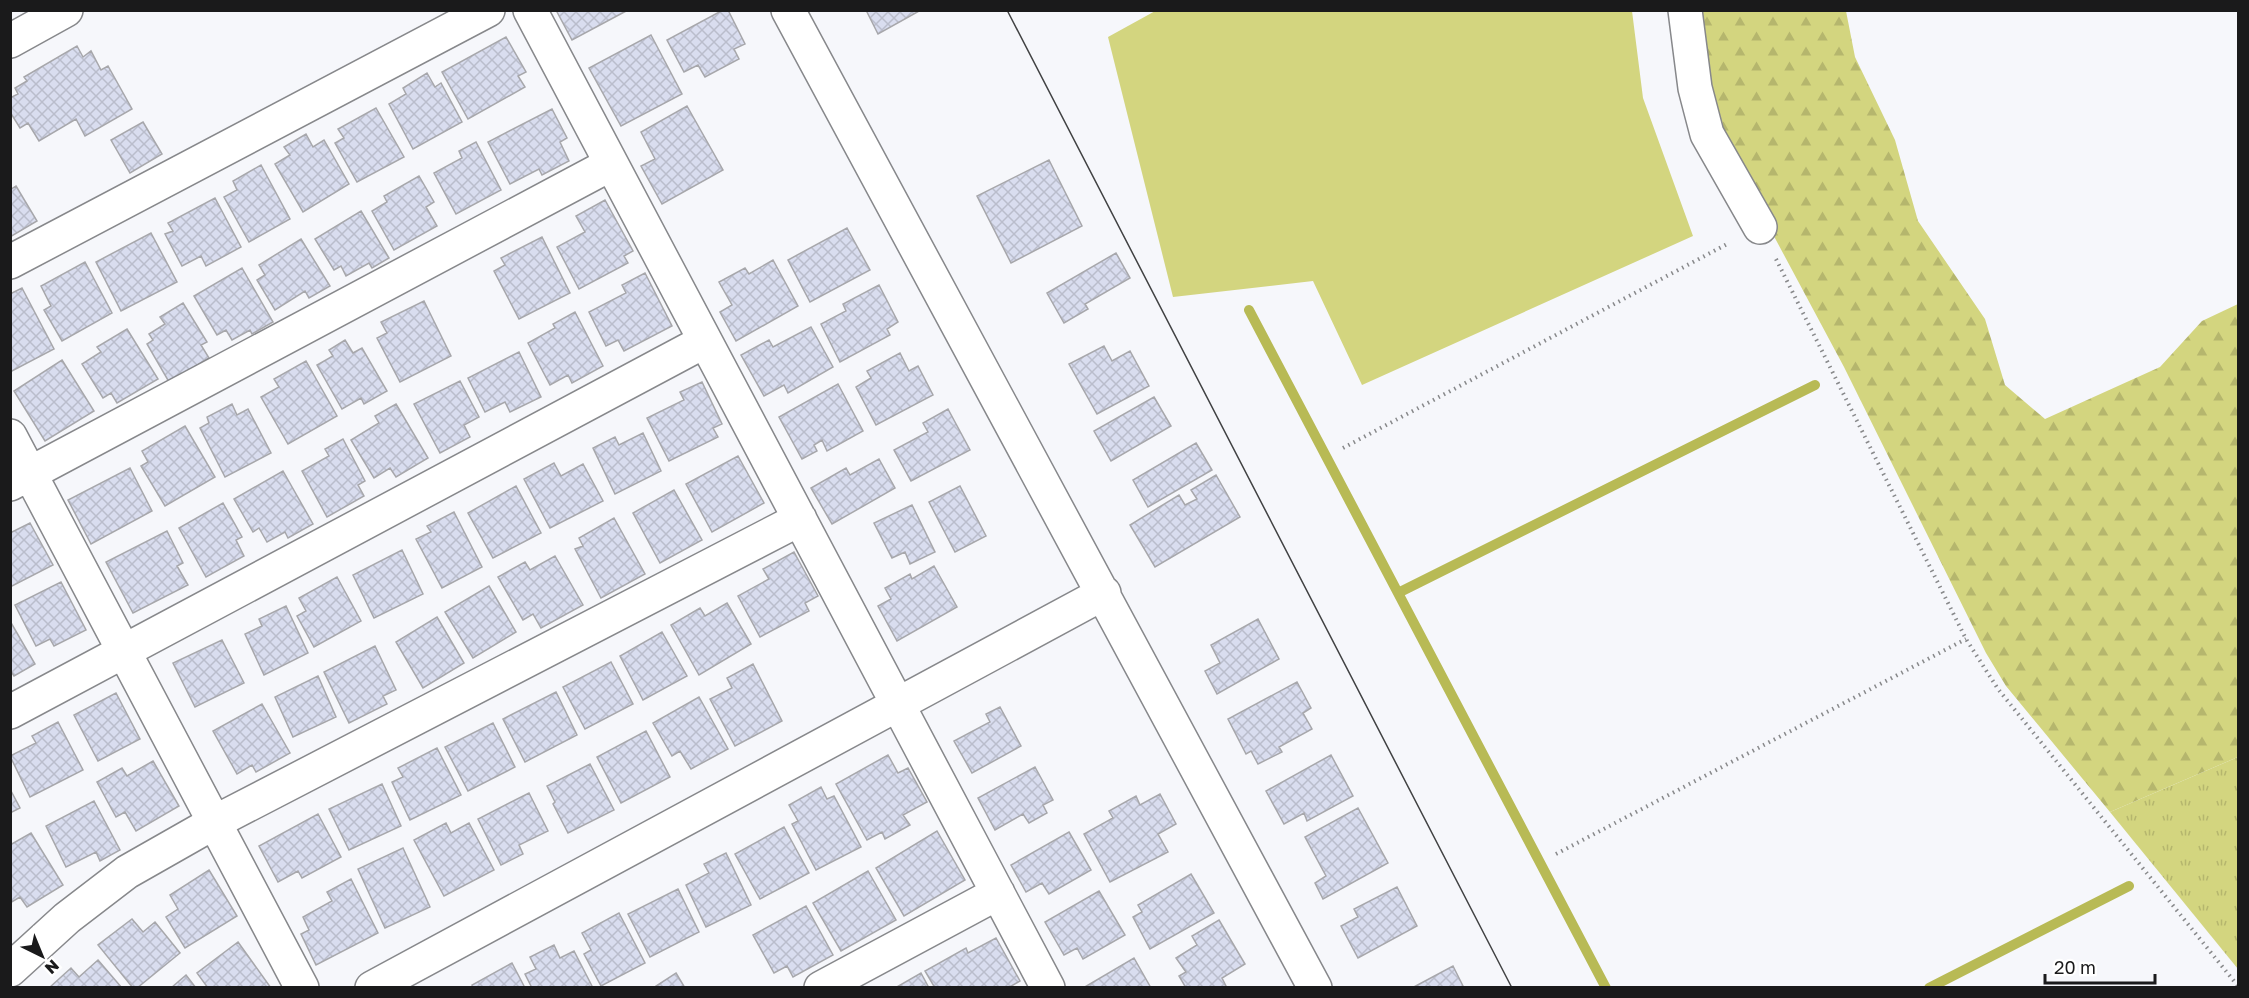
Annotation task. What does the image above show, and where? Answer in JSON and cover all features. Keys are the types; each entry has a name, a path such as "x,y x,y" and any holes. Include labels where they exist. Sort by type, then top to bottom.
{"street":[{"path":"10,40 66,10"},
{"path":"10,262 488,10"},
{"path":"530,10 1048,987"},
{"path":"788,10 1315,987"},
{"path":"1685,10 1695,88 1707,134 1760,227"},
{"path":"20,478 611,164"},
{"path":"10,712 705,341"},
{"path":"10,436 20,478 124,651 302,987"},
{"path":"10,970 67,918 127,872 215,822 800,519"},
{"path":"372,987 1104,593"},
{"path":"821,987 998,893"}],"path":[{"path":"1343,448 1760,227 1966,639 1998,689 2238,986"},
{"path":"1556,854 1966,639"}],"green space":[{"path":"1157,10 1632,11 1643,98 1693,236 1362,385 1313,281 1173,297 1108,37"},
{"path":"1697,11 1846,11 1855,57 1895,140 1918,221 1985,319 2005,385 2045,419 2160,367 2202,321 2238,304 2238,757 2110,812 2006,686 1986,653 1844,367 1716,128"},
{"path":"2238,757 2238,969 2110,812"}],"building":[{"path":"556,10 628,10 572,40"},
{"path":"723,10 728,10 745,44 734,49 739,59 705,77 698,65 684,72 667,40"},
{"path":"866,10 921,10 878,34"},
{"path":"651,35 682,94 621,126 589,68"},
{"path":"506,37 526,72 518,76 525,87 468,119 442,72"},
{"path":"77,46 83,57 91,51 101,70 108,66 132,109 85,136 76,119 39,141 28,123 20,128 10,112 10,98 18,94 15,88 27,81 24,77"},
{"path":"427,73 435,87 441,83 462,122 413,149 389,104 406,94 403,88"},
{"path":"687,106 723,170 662,204 641,166 655,159 641,132"},
{"path":"376,108 404,157 357,182 335,143 344,138 338,129"},
{"path":"552,109 567,138 560,142 569,161 542,175 539,169 510,184 488,142"},
{"path":"143,122 162,154 130,173 111,140"},
{"path":"306,134 313,147 324,140 349,184 303,212 275,164 290,155 284,147"},
{"path":"476,142 501,190 456,214 434,173 462,158 459,151"},
{"path":"1049,160 1082,226 1011,263 977,196"},
{"path":"261,165 290,219 249,242 224,197 237,190 233,181"},
{"path":"419,176 434,202 426,207 437,226 394,250 372,211 387,202 384,196"},
{"path":"16,186 37,221 10,237 10,190"},
{"path":"215,198 241,247 206,266 201,256 182,266 165,234 173,231 168,223"},
{"path":"605,200 633,251 624,256 628,263 579,289 557,247 585,232 576,216"},
{"path":"361,211 389,258 372,268 369,263 346,276 341,266 334,270 315,239"},
{"path":"847,228 870,270 810,302 788,260"},
{"path":"151,233 177,282 121,311 96,262"},
{"path":"542,237 570,293 519,319 494,271 505,265 501,258"},
{"path":"301,239 330,286 309,298 305,291 275,310 257,280 265,275 259,265"},
{"path":"1116,253 1130,278 1085,304 1088,309 1064,323 1047,293"},
{"path":"773,260 798,306 736,341 720,312 732,305 719,282 745,268 749,274"},
{"path":"85,262 112,313 62,341 44,310 51,306 41,286"},
{"path":"242,268 273,322 252,334 250,330 232,340 226,330 217,335 194,296"},
{"path":"645,273 672,326 624,351 618,340 606,346 589,312 626,293 622,285"},
{"path":"879,285 898,322 887,329 890,335 840,362 821,324 846,311 843,304"},
{"path":"22,288 54,349 10,372 10,294"},
{"path":"424,301 451,356 400,382 377,338 387,333 381,322"},
{"path":"183,303 207,342 201,345 209,358 169,382 147,344 153,340 149,334 165,324 160,317"},
{"path":"575,312 603,366 572,383 568,375 550,385 528,343 555,328 553,324"},
{"path":"811,327 833,367 788,393 784,385 764,396 741,355 769,340 773,347"},
{"path":"127,329 158,379 117,403 111,393 103,398 82,364 101,352 97,347"},
{"path":"345,340 353,353 362,348 387,391 364,404 361,398 342,409 317,365 333,356 329,350"},
{"path":"1104,346 1112,361 1130,351 1149,386 1097,414 1069,364"},
{"path":"519,352 541,397 510,412 505,402 485,412 468,378"},
{"path":"900,353 909,371 918,366 933,395 876,425 856,387 871,378 867,371"},
{"path":"62,360 94,411 45,441 14,391"},
{"path":"306,361 337,416 288,444 261,397 279,387 274,379"},
{"path":"460,381 479,417 464,425 470,437 440,453 414,404"},
{"path":"702,382 722,424 713,428 718,437 669,461 647,418 684,400 680,392"},
{"path":"838,384 863,431 827,451 822,440 814,445 817,451 802,459 779,417"},
{"path":"1154,397 1171,426 1111,461 1094,431"},
{"path":"232,404 237,415 248,409 271,453 225,477 200,428 209,423 207,417"},
{"path":"396,404 428,458 396,477 390,468 374,478 351,440 379,423 375,416"},
{"path":"948,409 970,450 911,481 894,450 928,432 923,423"},
{"path":"185,426 215,477 165,506 141,466 148,462 142,451"},
{"path":"643,433 661,471 615,494 593,448 615,437 619,445"},
{"path":"343,439 365,481 358,485 364,496 327,517 302,471 329,456 325,449"},
{"path":"1196,443 1212,470 1148,507 1133,480"},
{"path":"738,456 764,503 712,532 686,484"},
{"path":"879,459 895,488 832,524 811,488 846,468 850,475"},
{"path":"554,463 561,476 583,464 603,501 550,528 524,479"},
{"path":"130,468 152,511 91,544 68,500"},
{"path":"283,471 313,524 288,538 285,532 267,542 259,528 253,532 234,499"},
{"path":"1216,475 1240,517 1155,567 1130,525 1179,495 1185,505 1197,499 1191,490"},
{"path":"516,486 541,533 493,558 468,513"},
{"path":"960,486 986,536 955,552 929,502"},
{"path":"674,490 702,540 660,563 633,513"},
{"path":"223,503 242,537 236,540 244,556 206,577 179,528"},
{"path":"912,505 935,552 910,564 905,552 892,558 874,523"},
{"path":"454,512 482,567 442,588 416,539 431,532 427,526"},
{"path":"614,518 645,574 601,598 575,549 583,546 579,538"},
{"path":"30,523 53,565 10,587 10,533"},
{"path":"167,531 183,563 177,566 188,585 133,613 106,562"},
{"path":"402,550 423,594 374,618 353,575"},
{"path":"794,552 818,596 805,603 809,611 760,637 738,596 769,579 763,569"},
{"path":"555,556 583,605 541,628 533,614 523,620 498,577 525,562 530,570"},
{"path":"934,566 957,607 897,641 878,606 891,599 885,588 910,574 912,579"},
{"path":"337,577 361,621 314,647 297,616 306,611 299,598"},
{"path":"61,582 86,630 54,646 50,639 36,646 15,605"},
{"path":"489,586 516,632 473,658 445,612"},
{"path":"727,603 751,644 699,675 671,625 700,608 705,616"},
{"path":"286,606 308,653 264,675 245,634 262,626 259,619"},
{"path":"437,617 464,663 423,688 396,642"},
{"path":"1258,619 1279,659 1217,694 1205,671 1220,663 1211,645"},
{"path":"10,621 35,664 14,676 10,670"},
{"path":"662,632 687,676 643,700 620,656"},
{"path":"222,640 244,683 195,707 173,663"},
{"path":"375,646 396,690 383,696 387,704 349,723 324,672"},
{"path":"611,662 633,704 585,729 563,687"},
{"path":"753,664 782,721 735,746 710,699 732,688 727,678"},
{"path":"318,676 336,717 293,737 275,697"},
{"path":"1297,682 1311,708 1303,713 1312,729 1279,747 1282,752 1258,764 1251,751 1246,754 1228,719"},
{"path":"556,692 577,735 525,762 503,719"},
{"path":"116,693 140,739 98,761 74,715"},
{"path":"699,697 728,749 691,769 680,751 672,756 653,723"},
{"path":"262,704 290,753 256,772 252,765 237,774 213,731"},
{"path":"1000,707 1021,746 972,773 954,741 990,722 986,714"},
{"path":"58,722 83,770 30,797 10,756 36,743 32,736"},
{"path":"493,723 515,767 468,791 445,747"},
{"path":"646,731 670,777 621,803 597,757"},
{"path":"437,748 461,795 410,820 392,782 403,777 398,768"},
{"path":"888,755 898,773 908,768 927,802 903,815 910,825 885,839 882,832 867,840 836,784"},
{"path":"1331,755 1353,796 1307,821 1304,813 1284,824 1266,791"},
{"path":"153,761 179,806 136,831 125,812 116,817 97,782 122,768 127,776"},
{"path":"590,764 614,810 568,833 553,804 555,802 547,786"},
{"path":"1035,767 1053,800 1043,805 1047,813 1029,823 1023,814 995,830 978,798"},
{"path":"382,784 401,826 349,850 329,809"},
{"path":"821,787 827,799 834,796 861,847 816,870 792,824 798,821 789,805"},
{"path":"10,789 20,808 10,813"},
{"path":"529,793 548,831 519,845 523,854 501,865 478,819"},
{"path":"1160,794 1176,824 1158,834 1168,852 1110,882 1084,834 1113,818 1109,811 1136,796 1140,805"},
{"path":"94,801 120,850 100,861 96,852 66,867 46,826"},
{"path":"1358,808 1388,863 1323,899 1315,883 1326,876 1305,837"},
{"path":"318,814 341,857 302,878 298,871 278,882 259,846"},
{"path":"446,823 451,833 469,823 494,870 444,896 414,840"},
{"path":"784,827 809,873 760,899 735,854"},
{"path":"937,831 965,880 904,916 876,868"},
{"path":"1069,832 1091,870 1049,894 1042,883 1026,892 1011,865"},
{"path":"31,833 63,885 27,907 20,897 10,903 10,845"},
{"path":"403,848 430,907 385,928 358,869"},
{"path":"726,853 751,905 706,927 686,885 709,873 704,864"},
{"path":"209,870 237,916 185,948 166,917 178,909 170,895"},
{"path":"868,871 896,920 841,951 813,903"},
{"path":"1191,874 1214,913 1150,949 1133,917 1142,912 1138,905"},
{"path":"351,879 378,933 316,965 301,934 309,930 303,917 332,901 327,892"},
{"path":"1397,887 1417,926 1358,958 1341,926 1358,917 1354,909"},
{"path":"678,889 699,932 650,957 628,914"},
{"path":"1099,891 1125,935 1083,959 1077,948 1064,955 1045,922"},
{"path":"806,906 833,955 793,977 787,966 774,973 753,935"},
{"path":"619,913 645,963 601,986 584,954 591,950 582,933"},
{"path":"132,919 143,932 155,922 180,953 137,988 133,988 98,945"},
{"path":"1219,920 1245,964 1222,978 1227,988 1186,988 1179,976 1186,972 1176,958 1197,945 1192,936"},
{"path":"996,938 1020,981 1008,988 935,988 925,971 966,948 968,953"},
{"path":"238,942 271,988 208,988 197,973"},
{"path":"554,945 560,958 574,951 593,988 532,988 525,974 536,969 530,957"},
{"path":"1134,958 1151,988 1083,988"},
{"path":"98,960 122,988 49,988 71,968 79,977"},
{"path":"512,963 525,988 473,988 472,985"},
{"path":"1453,966 1464,988 1412,988"},
{"path":"676,973 685,988 653,988"},
{"path":"921,973 929,988 895,988"},
{"path":"186,975 196,988 171,988"}],"waterway":[{"path":"1249,310 1606,988"},
{"path":"1398,593 1815,385"},
{"path":"1929,988 2129,886"}],"tram line":[{"path":"1007,10 1512,988"}]}
